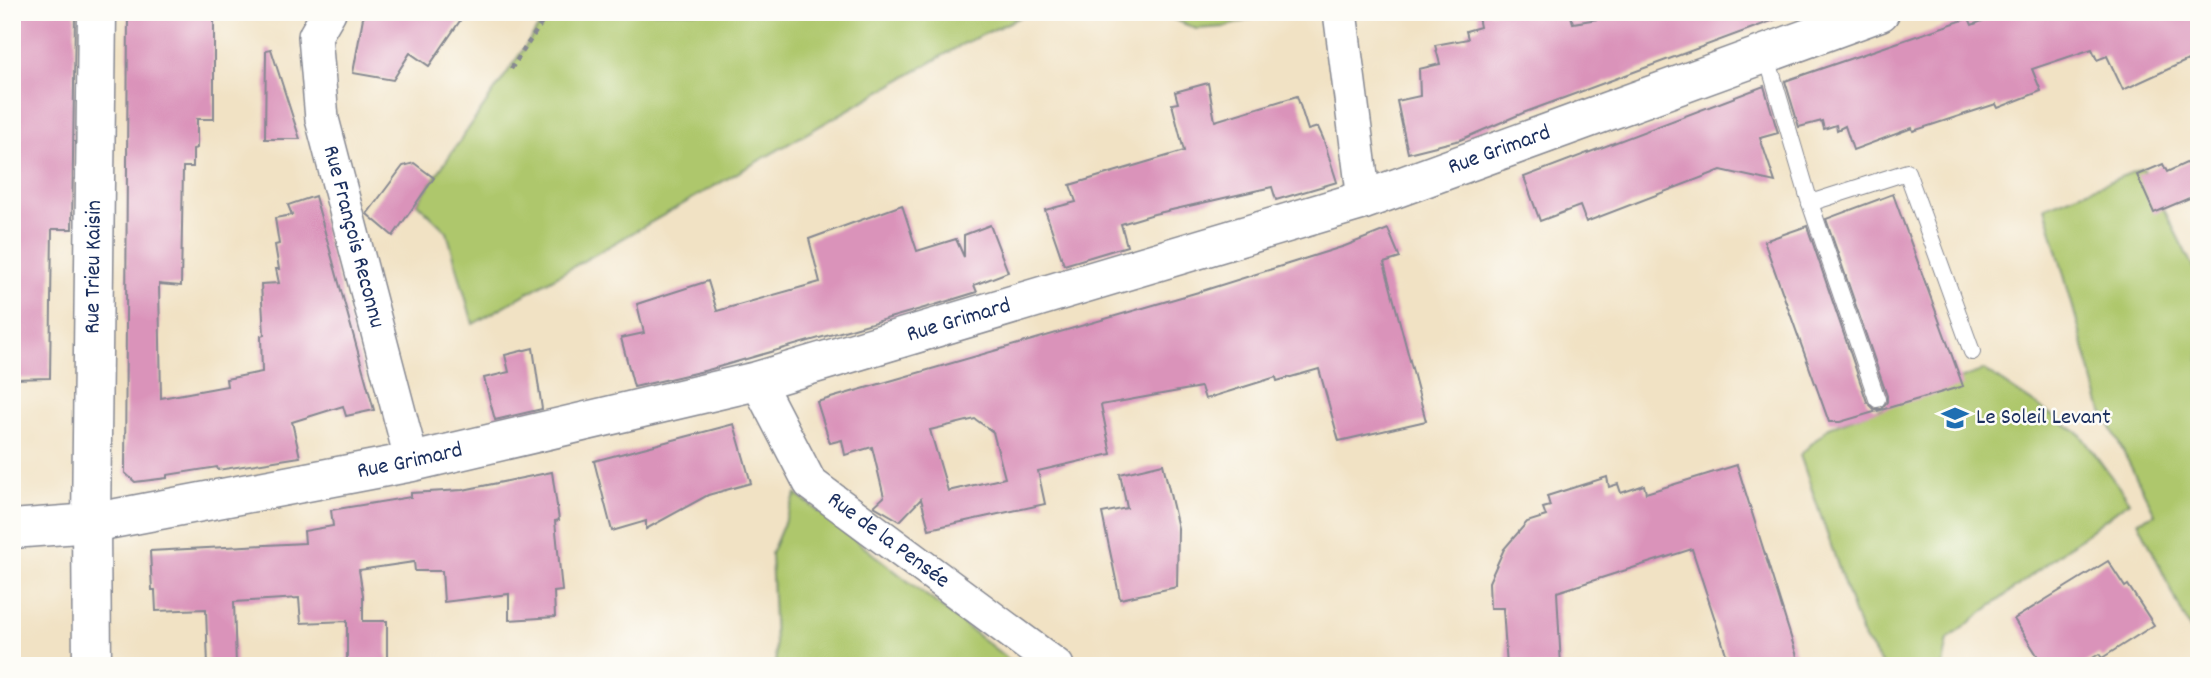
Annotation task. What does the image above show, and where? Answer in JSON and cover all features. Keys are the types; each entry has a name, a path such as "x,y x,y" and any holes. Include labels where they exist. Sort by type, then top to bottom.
{"street":[{"name":"Rue Trieu Kaisin","path":"92,666 97,12"},
{"name":"Rue François Reconnu","path":"329,12 315,36 322,119 412,462"},
{"path":"1340,12 1364,200"},
{"name":"Rue Grimard","path":"12,529 91,523 412,462 757,381 1364,200 1880,12"},
{"name":"Rue de la Pensée","path":"757,381 810,483 1057,666"}],"lane":[{"path":"1766,54 1810,203 1877,399"},
{"path":"1810,203 1907,172 1972,352"}],"path":[{"path":"510,69 549,12"}],"green space":[{"path":"549,12 1031,12 965,43 473,324 447,232 417,203"},
{"path":"1157,12 1273,12 1225,27 1196,29"},
{"path":"2143,168 2199,279 2199,648 2138,521 2155,514 2101,408 2045,207"},
{"path":"1984,370 2080,434 2129,501 1948,639 1943,666 1883,666 1861,633 1800,455 1829,427"},
{"path":"796,494 1017,666 776,666 771,554"}],"building":[{"path":"12,12 75,12 72,229 52,229 50,378 12,379"},
{"path":"128,12 214,12 214,119 197,119 197,148 193,149 193,167 183,167 181,286 159,284 161,398 227,386 226,379 262,372 261,336 264,335 261,284 279,283 275,245 279,244 275,218 292,215 288,205 315,196 374,410 346,416 343,406 292,422 300,457 218,470 217,467 135,482 125,473"},
{"path":"364,12 466,12 429,66 410,53 393,80 353,73"},
{"path":"1477,12 1570,12 1573,23 1639,12 1787,12 1788,15 1523,113 1460,140 1408,153 1397,101 1420,96 1419,69 1440,64 1435,45 1468,39 1466,31 1480,27"},
{"path":"2005,12 2194,12 2199,23 2199,55 2123,90 2107,56 2097,60 2092,49 2032,69 2041,91 1998,108 1996,104 1913,131 1912,128 1853,150 1845,126 1837,130 1836,125 1824,129 1822,121 1799,127 1785,81 1969,18 1972,25"},
{"path":"271,49 300,139 265,139 266,50"},
{"path":"1208,83 1215,121 1297,96 1308,130 1318,127 1337,182 1276,200 1272,187 1121,224 1127,246 1064,265 1045,210 1076,202 1070,185 1184,151 1172,104 1178,103 1175,92"},
{"path":"1764,86 1778,133 1760,138 1775,182 1721,170 1586,222 1580,206 1540,221 1524,177"},
{"path":"2199,157 2199,194 2154,213 2137,175 2163,164 2167,172"},
{"path":"414,163 434,178 393,236 367,214 403,166"},
{"path":"1893,194 1963,386 1840,422 1829,422 1764,241 1807,226 1867,402 1874,409 1881,409 1887,402 1887,396 1826,219"},
{"path":"902,205 917,251 956,239 964,257 964,235 990,225 1008,272 974,285 977,292 938,304 708,370 634,387 621,338 644,333 637,304 708,281 717,311 820,282 809,239"},
{"path":"1388,229 1400,258 1384,263 1426,421 1339,441 1319,369 1277,381 1276,377 1205,399 1201,387 1101,405 1111,454 1038,471 1045,504 929,529 921,499 900,521 874,506 884,497 872,447 845,455 842,440 830,443 817,402 1202,291 1345,246","holes":["975,419 993,432 1005,478 948,491 930,430"]},
{"path":"533,348 542,409 495,420 484,378 509,372 505,355"},
{"path":"734,424 751,483 708,495 646,529 646,521 612,531 594,461"},
{"path":"1163,464 1178,528 1177,587 1120,599 1102,513 1127,508 1120,474"},
{"path":"1737,465 1800,666 1730,666 1692,549 1557,592 1561,666 1507,666 1503,608 1490,608 1489,582 1504,549 1527,522 1546,516 1543,508 1550,506 1547,496 1607,477 1609,487 1618,484 1621,493 1644,485 1646,493"},
{"path":"552,472 559,520 555,521 562,591 554,592 555,617 509,620 509,594 444,602 442,571 415,571 414,562 359,570 363,621 387,621 387,666 347,666 347,621 301,623 299,598 234,602 236,666 208,666 206,609 156,611 150,551 305,543 304,531 333,526 331,510 411,497 411,493 463,490"},
{"path":"2108,561 2125,587 2128,585 2154,625 2102,658 2099,654 2080,666 2044,666 2014,619"}],"place":[{"name":"Le Soleil Levant","path":"1955,418"}]}
